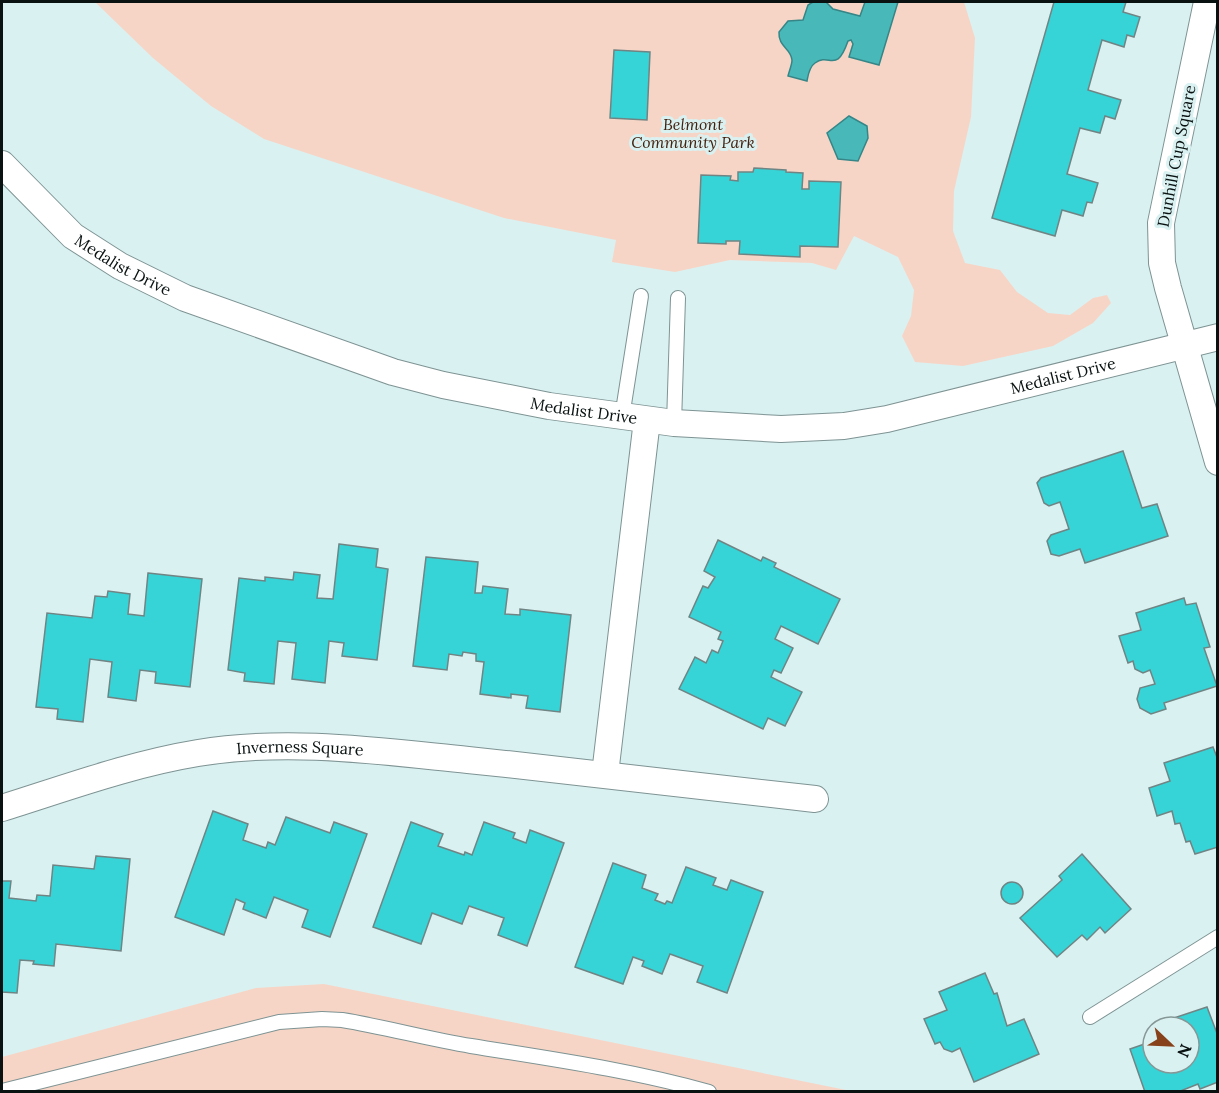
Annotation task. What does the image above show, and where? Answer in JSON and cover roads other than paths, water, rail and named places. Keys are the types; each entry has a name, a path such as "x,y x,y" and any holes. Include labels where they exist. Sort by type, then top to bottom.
{"street":[{"name":"Dunhill Cup Square","path":"1208,2 1161,223 1162,263 1218,462"},
{"name":"Medalist Drive","path":"2,164 73,236 120,266 185,298 393,372 443,385 549,406 622,417 674,423 781,429 844,426 887,419 1218,337"},
{"path":"605,774 647,420"},
{"name":"Inverness Square","path":"2,808 135,767 198,753 271,745 329,746 605,774 815,799"}],"lane":[{"path":"622,417 641,296"},
{"path":"674,423 678,298"},
{"path":"1090,1017 1218,937"},
{"path":"2,1091 279,1022 322,1019 342,1020 469,1046 572,1062 650,1077 709,1092"}],"water":[{"path":"813,2 826,2 833,9 860,16 865,2 898,2 879,65 849,57 853,44 851,40 836,60 820,60 813,65 807,81 788,76 792,60 780,41 779,32 788,21 803,20 808,5"},
{"path":"849,116 867,126 868,138 858,161 838,159 827,133"}],"park label":[{"name":"Belmont Community Park","path":"693,133"}]}
